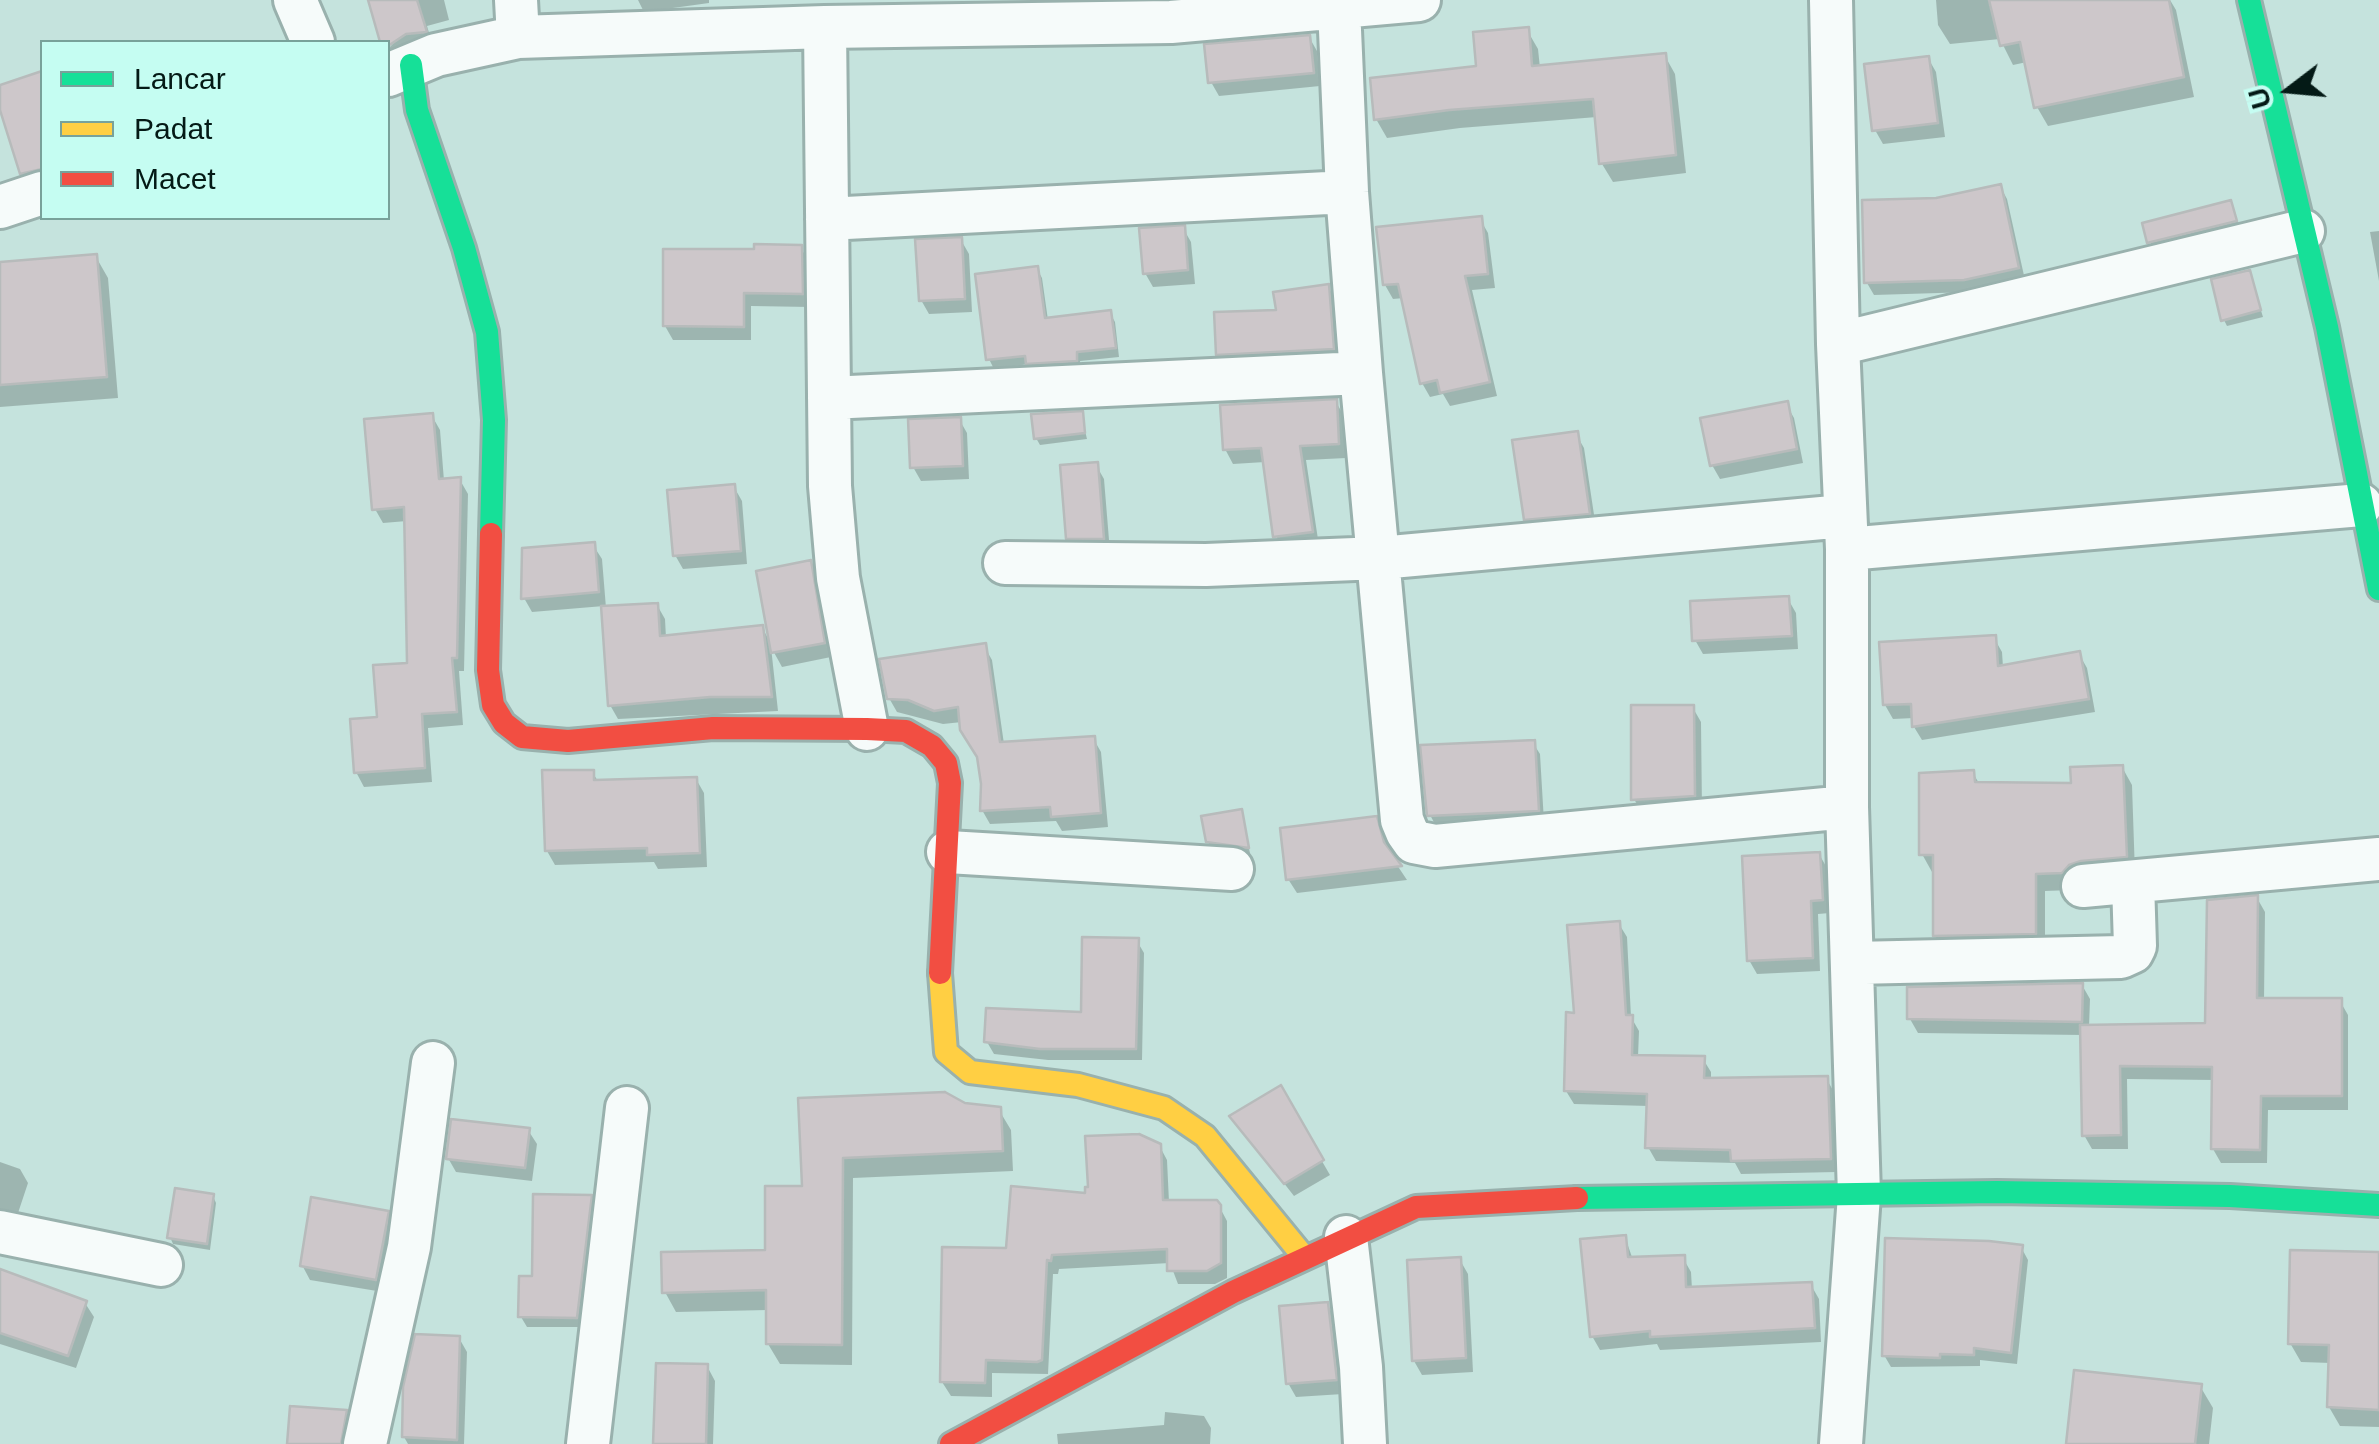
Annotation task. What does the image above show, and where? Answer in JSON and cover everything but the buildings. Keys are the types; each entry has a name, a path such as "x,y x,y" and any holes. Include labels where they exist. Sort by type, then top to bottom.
{"street":[{"path":"294,0 312,40"},
{"path":"1304,1257 1206,1136 1164,1108 1078,1085 970,1072 946,1052 940,969 950,783 946,764 932,746 906,732 867,729 713,728 568,741 522,736 504,723 493,705 488,670 494,420 487,332 464,248 417,110 399,70 517,19 824,27 1171,22 1419,0"},
{"path":"1832,0 1838,344 1846,532 1847,807 1859,1195 1841,1444"},
{"path":"2249,0 2328,327 2379,588"},
{"path":"1331,5 1402,820 1414,842 1435,846 1847,807"},
{"path":"824,27 830,486 838,578 867,729"},
{"path":"828,219 1347,192"},
{"path":"0,207 40,194"},
{"path":"1838,344 2303,230"},
{"path":"829,398 1361,372"},
{"path":"1005,563 1206,565 1380,558 2362,505"},
{"path":"948,852 1232,869"},
{"path":"2083,886 2379,860"},
{"path":"1854,963 2121,958 2135,946 2133,882"},
{"path":"365,1444 408,1247 433,1063"},
{"path":"588,1444 627,1108"},
{"path":"950,1444 1304,1257 1416,1207 1690,1194 2073,1192 2379,1205"},
{"path":"0,1232 161,1265"},
{"path":"1346,1237 1364,1444"}],"traffic: fast":[{"path":"2249,0 2327,327 2379,589"},
{"path":"411,65 417,110 464,248 487,332 494,420 491,534"},
{"path":"1577,1198 1997,1192 2230,1196 2379,1205"}],"traffic: slow":[{"path":"940,973 946,1052 970,1072 1078,1085 1164,1108 1205,1136 1304,1257"}],"traffic: jam":[{"path":"491,534 488,670 493,705 504,723 522,737 568,741 713,728 867,729 906,731 932,746 946,763 950,783 940,973"},
{"path":"951,1444 1233,1292 1416,1207 1577,1198"}]}
